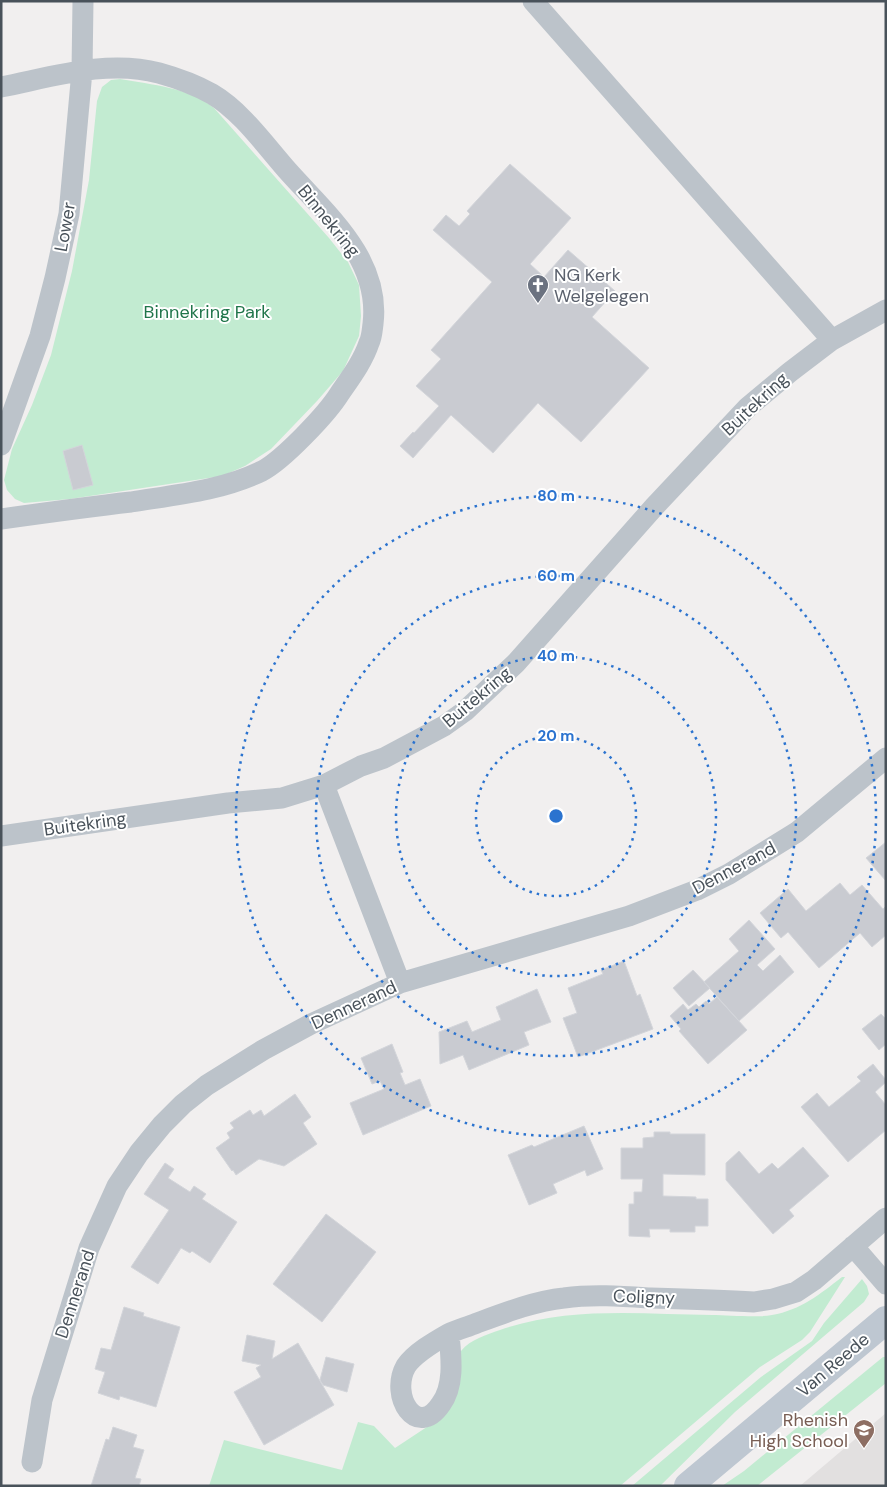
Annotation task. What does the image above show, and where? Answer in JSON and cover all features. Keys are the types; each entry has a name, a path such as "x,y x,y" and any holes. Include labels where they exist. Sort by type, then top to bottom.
{"street":[{"name":"Lower","path":"1,445 40,336 69,214 82,72 82,1"},
{"path":"533,1 832,340"},
{"name":"Binnekring","path":"1,87 113,67 156,72 184,81 214,95 235,112 346,237 367,271 373,292 374,314 370,341 363,359 332,406 288,450 264,470 218,488 187,494 1,519"},
{"name":"Buitekring","path":"1,836 228,803 282,798 324,786 444,726 465,711 516,664 654,506 748,408 790,372 832,340 886,310"},
{"name":"Dennerand","path":"32,1462 42,1400 89,1248 117,1186 139,1153 162,1125 206,1085 263,1050 311,1024 400,983 604,923 697,890 751,862 797,832 886,758"},
{"path":"324,786 400,983"},
{"name":"Coligny","path":"449,1334 451,1367 443,1403 435,1412 427,1416 417,1417 410,1413 404,1405 400,1380 407,1365 421,1351 449,1334 512,1310 563,1298 604,1296 754,1302 774,1299 796,1292 814,1280 886,1218"},
{"path":"853,1246 886,1284"},
{"name":"Van Reede","path":"688,1486 886,1320"}],"shaded area":[{"name":"Rhenish High School","path":"886,1413 886,1486 800,1486"}],"green space":[{"name":"Binnekring Park","path":"120,79 182,91 193,95 214,108 348,262 359,285 361,316 359,336 343,371 317,401 271,449 245,466 222,476 70,499 24,503 15,499 7,490 4,480 12,449 32,405 51,355 72,271 89,180 97,101 102,87 111,80"},
{"path":"842,1277 845,1277 810,1332 802,1340 760,1367 620,1486 209,1486 224,1440 342,1470 358,1422 374,1426 395,1448 442,1417 461,1351 474,1340 500,1330 526,1322 578,1314 632,1313 766,1316 782,1313 801,1305"},
{"path":"862,1279 867,1286 869,1294 864,1302 735,1412 660,1486 632,1486 761,1377 812,1341 824,1323"},
{"path":"883,1357 886,1357 886,1383 757,1486 722,1486 744,1471"}],"building":[{"name":"NG Kerk Welgelegen","path":"510,164 571,218 530,264 544,277 568,250 615,291 592,317 649,368 581,442 538,403 493,453 451,415 413,458 400,446 439,406 416,386 441,359 431,350 492,282 433,230 446,215 459,226 470,214 467,211"},
{"path":"82,445 93,485 73,490 63,451"},
{"path":"886,842 886,881 866,858"},
{"path":"840,883 850,895 862,885 883,909 885,907 886,935 872,947 860,933 819,968 788,932 781,938 760,913 788,889 806,911"},
{"path":"749,920 775,949 757,965 763,971 780,955 794,972 739,1021 704,982 739,951 729,939"},
{"path":"624,961 637,996 640,994 653,1029 578,1057 563,1018 577,1013 568,988 603,974 601,970"},
{"path":"693,970 710,988 689,1006 673,988"},
{"path":"537,989 551,1022 524,1032 529,1045 469,1070 463,1055 440,1064 439,1032 467,1021 472,1032 501,1020 496,1007"},
{"path":"717,997 747,1030 708,1064 679,1031 681,1029 670,1016 683,1004 688,1010 696,1004 699,1007 706,1001 709,1004"},
{"path":"881,1014 886,1019 886,1044 879,1050 862,1029"},
{"path":"392,1044 403,1072 400,1073 405,1085 420,1079 431,1106 363,1135 350,1103 384,1089 380,1081 372,1084 361,1058"},
{"path":"873,1064 886,1080 875,1092 886,1105 886,1130 848,1162 801,1107 817,1093 829,1107 861,1081 857,1077"},
{"path":"295,1094 311,1117 303,1123 317,1144 284,1166 259,1159 236,1175 216,1148 230,1138 227,1133 234,1128 230,1123 250,1110 253,1115 261,1110 264,1116"},
{"path":"584,1126 603,1169 587,1176 585,1170 553,1184 557,1193 529,1205 508,1155 532,1145 534,1147"},
{"path":"654,1132 705,1134 705,1175 663,1174 663,1196 708,1199 708,1226 695,1226 695,1232 670,1232 670,1229 649,1229 650,1237 629,1236 629,1204 634,1204 634,1192 642,1192 643,1179 621,1179 621,1148 643,1148 643,1138 654,1137"},
{"path":"803,1147 829,1176 789,1210 794,1216 773,1234 726,1180 726,1163 739,1151 759,1174 772,1163 778,1169"},
{"path":"165,1163 174,1169 168,1178 190,1192 194,1186 206,1194 202,1199 237,1222 210,1263 192,1251 190,1253 181,1248 158,1284 131,1267 169,1210 144,1194"},
{"path":"326,1214 376,1252 322,1322 273,1284"},
{"path":"124,1307 144,1313 143,1316 180,1327 156,1407 120,1396 119,1400 98,1393 105,1372 95,1369 101,1348 111,1350"},
{"path":"247,1335 275,1341 272,1359 298,1343 334,1405 264,1445 234,1392 261,1377 256,1368 261,1365 242,1361"},
{"path":"326,1357 354,1364 347,1392 323,1385 320,1380"},
{"path":"113,1427 137,1435 133,1447 144,1450 135,1478 141,1479 139,1486 91,1486 106,1439 109,1440"}],"place":[{"name":"NG Kerk Welgelegen","path":"538,304"},
{"name":"Rhenish High School","path":"864,1449"}]}
